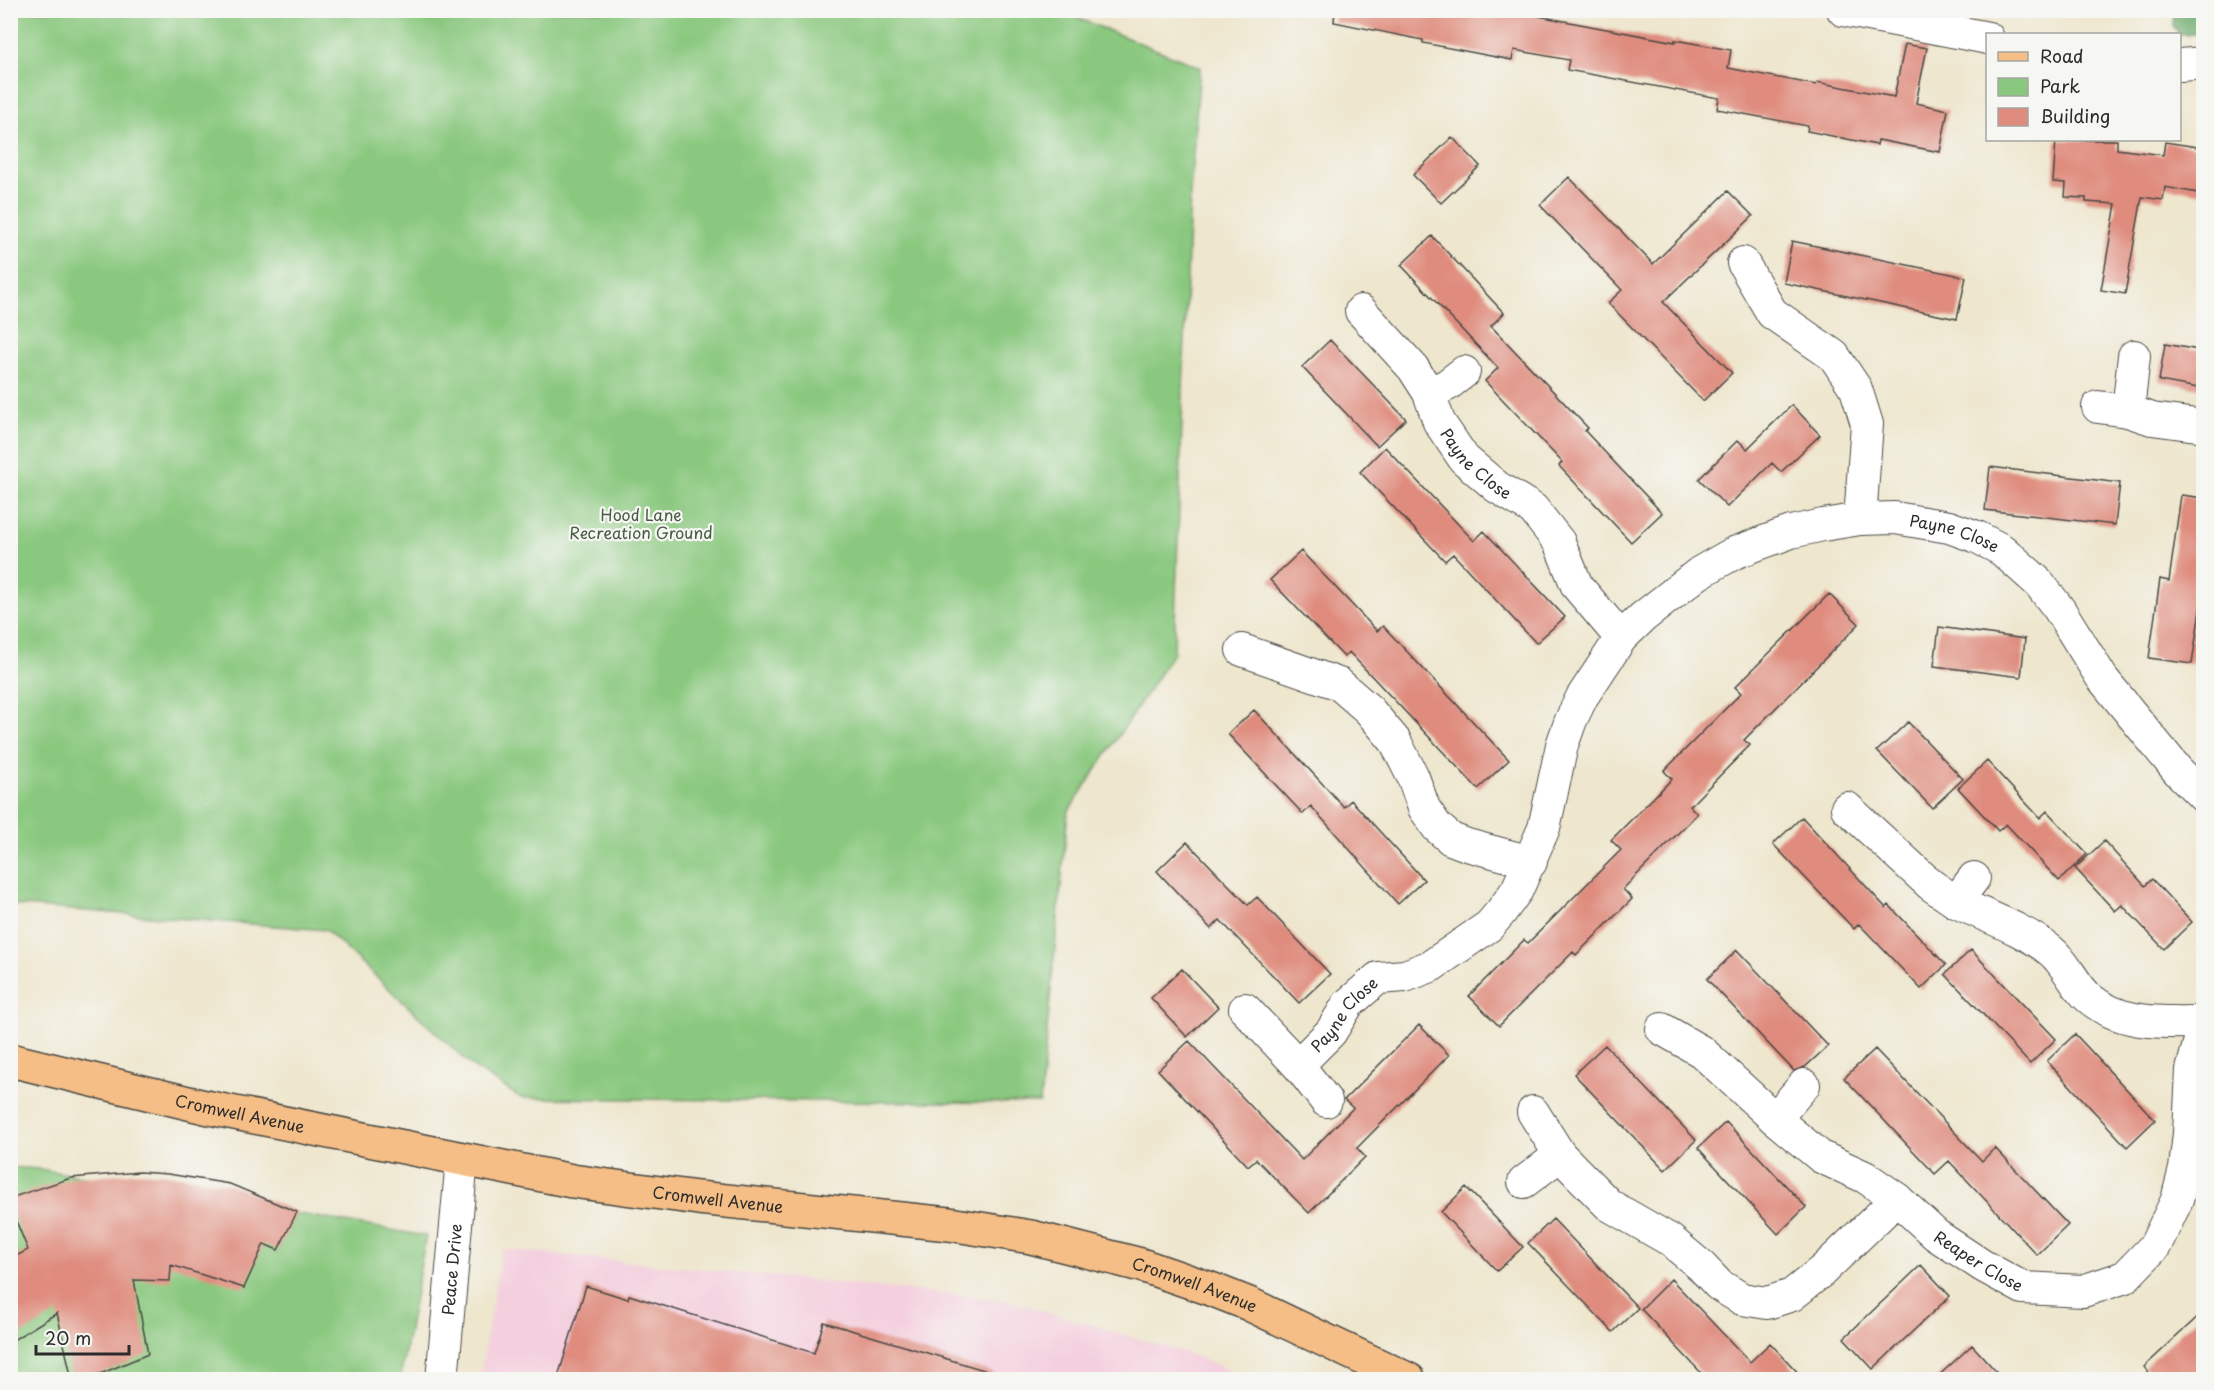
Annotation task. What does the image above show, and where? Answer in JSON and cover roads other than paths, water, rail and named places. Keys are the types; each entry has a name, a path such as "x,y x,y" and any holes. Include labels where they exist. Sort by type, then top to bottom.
{"main road":[{"name":"Cromwell Avenue","path":"10,1060 205,1107 572,1181 949,1224 1031,1237 1141,1265 1211,1289 1249,1304 1410,1380"}],"street":[{"path":"1843,10 1986,38"},
{"path":"2181,64 2204,63"},
{"path":"1743,263 1772,313 1834,356 1856,389 1867,424 1860,519"},
{"name":"Payne Close","path":"1361,311 1413,368 1429,393 1439,422 1464,459 1497,487 1533,509 1558,542 1577,586 1621,638"},
{"path":"2134,356 2113,409 2152,419 2204,426"},
{"path":"1429,393 1447,385 1464,372"},
{"name":"Payne Close","path":"1245,1009 1298,1065 1331,1032 1347,1004 1378,978 1405,976 1431,966 1489,926 1517,890 1531,862 1544,828 1557,765 1571,720 1582,697 1621,638 1643,616 1699,573 1734,553 1791,532 1860,519 1895,518 1928,522 1977,537 2002,550 2039,583 2059,609 2102,678 2178,771 2204,797"},
{"path":"1242,650 1339,684 1369,710 1395,741 1413,777 1424,808 1437,827 1451,839 1467,845 1531,862"},
{"name":"Reaper Close","path":"1662,1029 1702,1052 1775,1119 1821,1157 1864,1177 1897,1199 1936,1235 1983,1266 2024,1288 2083,1291 2125,1277 2155,1246 2177,1200 2185,1169 2192,1070 2204,1024 2146,1022 2116,1016 2088,997 2053,952 1965,890 1931,885 1847,808"},
{"path":"1298,1065 1326,1101"},
{"path":"1775,1119 1804,1085"},
{"path":"1533,1112 1560,1155 1609,1204 1670,1240 1701,1266 1719,1285 1742,1299 1767,1303 1792,1295 1823,1270 1897,1199"},
{"path":"1524,1182 1560,1155"},
{"name":"Peace Drive","path":"442,1380 462,1159"}],"park label":[{"name":"Hood Lane Recreation Ground","path":"641,524"}]}
